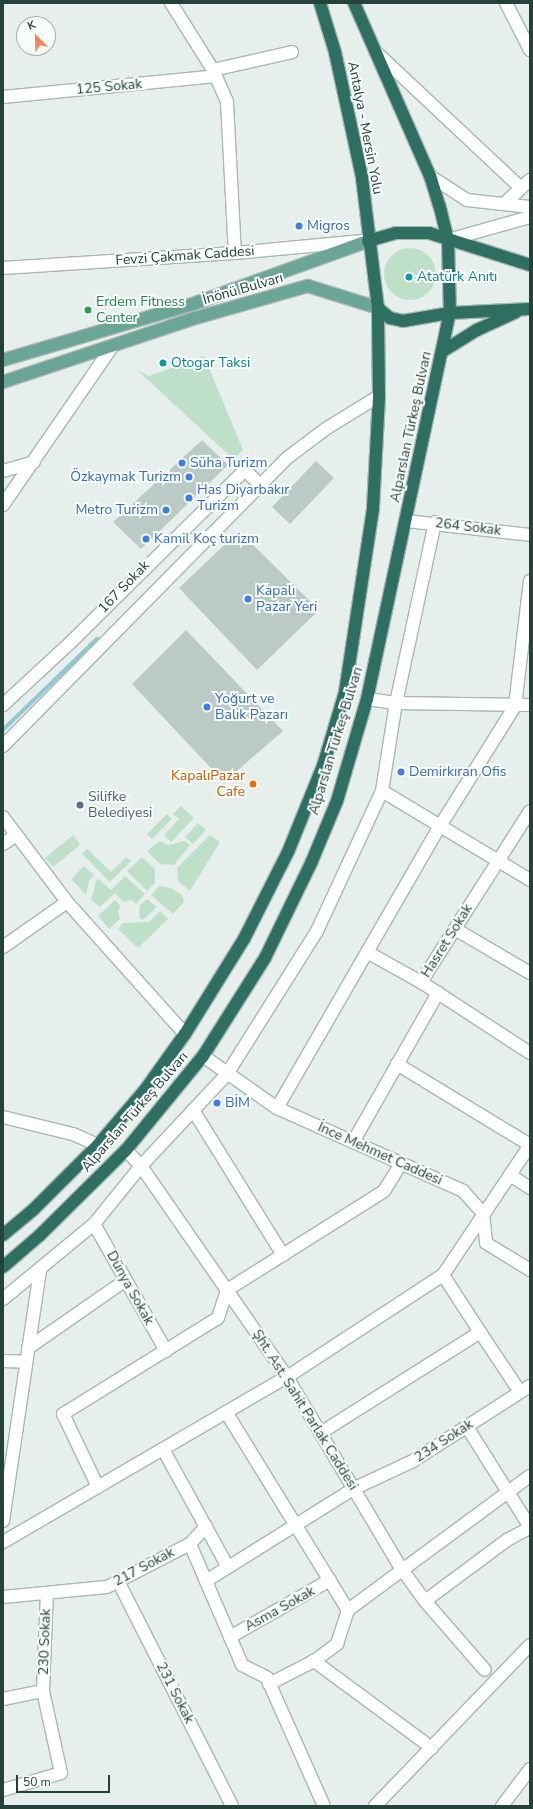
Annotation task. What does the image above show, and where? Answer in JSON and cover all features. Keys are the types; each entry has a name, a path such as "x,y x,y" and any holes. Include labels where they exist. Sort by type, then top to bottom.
{"highway":[{"name":"Antalya - Mersin Yolu","path":"320,3 335,52 362,177 368,240 378,308"},
{"name":"Antalya - Mersin Yolu","path":"354,3 430,176 448,240"},
{"path":"368,240 396,233 429,233 530,265"},
{"name":"Alparslan Türkeş Bulvarı","path":"3,1267 40,1236 126,1150 203,1056 265,958 312,861 337,801 367,699 450,313 448,240"},
{"path":"378,308 390,318 403,321 450,313 526,309"},
{"name":"Alparslan Türkeş Bulvarı","path":"3,1235 34,1209 98,1145 145,1090 185,1034 244,939 288,852 323,766 345,692 364,581 373,508 379,396 378,308"},
{"path":"443,351 477,330 526,309"}],"main road":[{"name":"İnönü Bulvarı","path":"3,360 193,304 368,240"},
{"name":"İnönü Bulvarı","path":"3,382 112,348 192,319 308,286 378,308"}],"street":[{"path":"171,3 214,73 226,102 236,253"},
{"path":"506,3 530,50"},
{"path":"374,50 521,188"},
{"name":"125 Sokak","path":"3,97 214,73 292,52"},
{"path":"430,176 466,200 530,207"},
{"path":"505,204 530,180"},
{"path":"448,240 530,216"},
{"name":"Fevzi Çakmak Caddesi","path":"3,268 236,253 368,240"},
{"path":"3,505 112,348"},
{"path":"3,746 287,458 327,428 379,396"},
{"path":"3,471 34,462"},
{"name":"167 Sokak","path":"3,705 70,643 245,470 260,485"},
{"name":"264 Sokak","path":"406,520 435,522 530,535"},
{"path":"3,1299 94,1224 141,1166 227,1074 317,931 382,791 396,703 435,522"},
{"path":"277,1108 440,826 515,706 530,581"},
{"path":"367,699 396,703 515,706 530,705"},
{"path":"382,791 530,880"},
{"name":"Hasret Sokak","path":"530,811 421,982 530,1052"},
{"path":"3,817 67,902 185,1034"},
{"path":"3,844 16,835"},
{"path":"3,948 67,902"},
{"path":"455,929 530,973"},
{"path":"367,952 421,982"},
{"path":"353,1142 438,993"},
{"name":"İnce Mehmet Caddesi","path":"203,1056 277,1108 463,1191 483,1217"},
{"path":"3,1542 287,1377 443,1274 483,1217 530,1144 397,1064"},
{"path":"193,1110 283,1255"},
{"path":"3,1117 73,1134 98,1145"},
{"name":"Şht. Ast. Sahit Parlak Caddesi","path":"126,1150 141,1166 287,1377 322,1432 401,1568 425,1601 485,1670"},
{"path":"98,1487 63,1414 218,1318 227,1290 384,1191 401,1164"},
{"path":"510,1175 530,1188"},
{"path":"483,1217 486,1243 530,1270"},
{"name":"Dünya Sokak","path":"94,1224 166,1351"},
{"path":"3,1521 40,1268"},
{"path":"443,1274 480,1332 525,1389"},
{"path":"28,1348 126,1280"},
{"path":"322,1432 480,1332"},
{"path":"3,1361 26,1362"},
{"name":"234 Sokak","path":"206,1581 295,1523 354,1488 413,1461 525,1389"},
{"path":"226,1412 348,1610"},
{"path":"425,1601 507,1540 530,1527 467,1427"},
{"path":"163,1449 228,1567"},
{"path":"269,1684 314,1661 337,1644 348,1610 401,1568 530,1476"},
{"name":"217 Sokak","path":"3,1597 107,1587 190,1544 206,1526"},
{"path":"190,1544 242,1665 267,1678 324,1806"},
{"name":"Asma Sokak","path":"230,1637 330,1580"},
{"name":"231 Sokak","path":"118,1581 232,1806"},
{"name":"230 Sokak","path":"3,1790 61,1773 43,1691 47,1592"},
{"path":"375,1806 530,1645"},
{"path":"314,1661 432,1748"},
{"path":"3,1699 43,1691"},
{"path":"502,1806 530,1769"}],"green space":[{"path":"410,248 420,250 428,256 434,264 436,274 434,284 428,292 420,298 410,300 400,298 392,292 386,284 384,274 386,264 392,256 400,250"},
{"path":"204,356 243,450 233,459 136,369 149,376"},
{"path":"181,806 194,818 171,842 164,835 179,819 173,814"},
{"path":"167,814 172,819 152,839 147,834"},
{"path":"198,823 206,830 193,844 185,837"},
{"path":"73,835 80,845 53,867 45,858"},
{"path":"210,835 220,842 190,891 178,881 177,868"},
{"path":"159,841 168,845 185,841 190,845 174,865 160,864 147,851"},
{"path":"87,849 111,872 126,857 131,861 110,882 82,854"},
{"path":"142,857 155,869 155,883 147,891 127,871"},
{"path":"84,866 94,875 89,880 86,895 71,879"},
{"path":"125,876 145,894 136,904 131,900 123,902 115,893 100,907 91,900 97,878 111,890"},
{"path":"159,886 171,888 182,895 184,902 173,914 151,895"},
{"path":"147,899 157,907 143,920 139,917 140,905"},
{"path":"115,900 121,906 118,911 120,919 109,929 98,916"},
{"path":"160,911 168,919 138,948 118,929 123,923 149,922"}],"building":[{"path":"202,440 228,465 141,549 113,522"},
{"path":"316,461 334,478 290,524 272,507"},
{"name":"Kapalı Pazar Yeri","path":"239,531 319,610 257,670 179,588"},
{"name":"Yoğurt ve Balık Pazarı","path":"186,630 283,731 224,782 132,684"}],"waterway":[{"path":"3,730 97,639"}],"place":[{"name":"Migros","path":"299,226"},
{"name":"Atatürk Anıtı","path":"409,277"},
{"name":"Erdem Fitness Center","path":"88,310"},
{"name":"Otogar Taksi","path":"163,363"},
{"name":"Süha Turizm","path":"182,463"},
{"name":"Özkaymak Turizm","path":"189,477"},
{"name":"Has Diyarbakır Turizm","path":"189,498"},
{"name":"Metro Turizm","path":"166,510"},
{"name":"Kamil Koç turizm","path":"146,539"},
{"name":"Kapalı Pazar Yeri","path":"248,599"},
{"name":"Yoğurt ve Balık Pazarı","path":"207,707"},
{"name":"Demirkıran Ofis","path":"401,772"},
{"name":"KapalıPazar Cafe","path":"253,784"},
{"name":"Silifke Belediyesi","path":"80,805"},
{"name":"BİM","path":"217,1103"}]}
